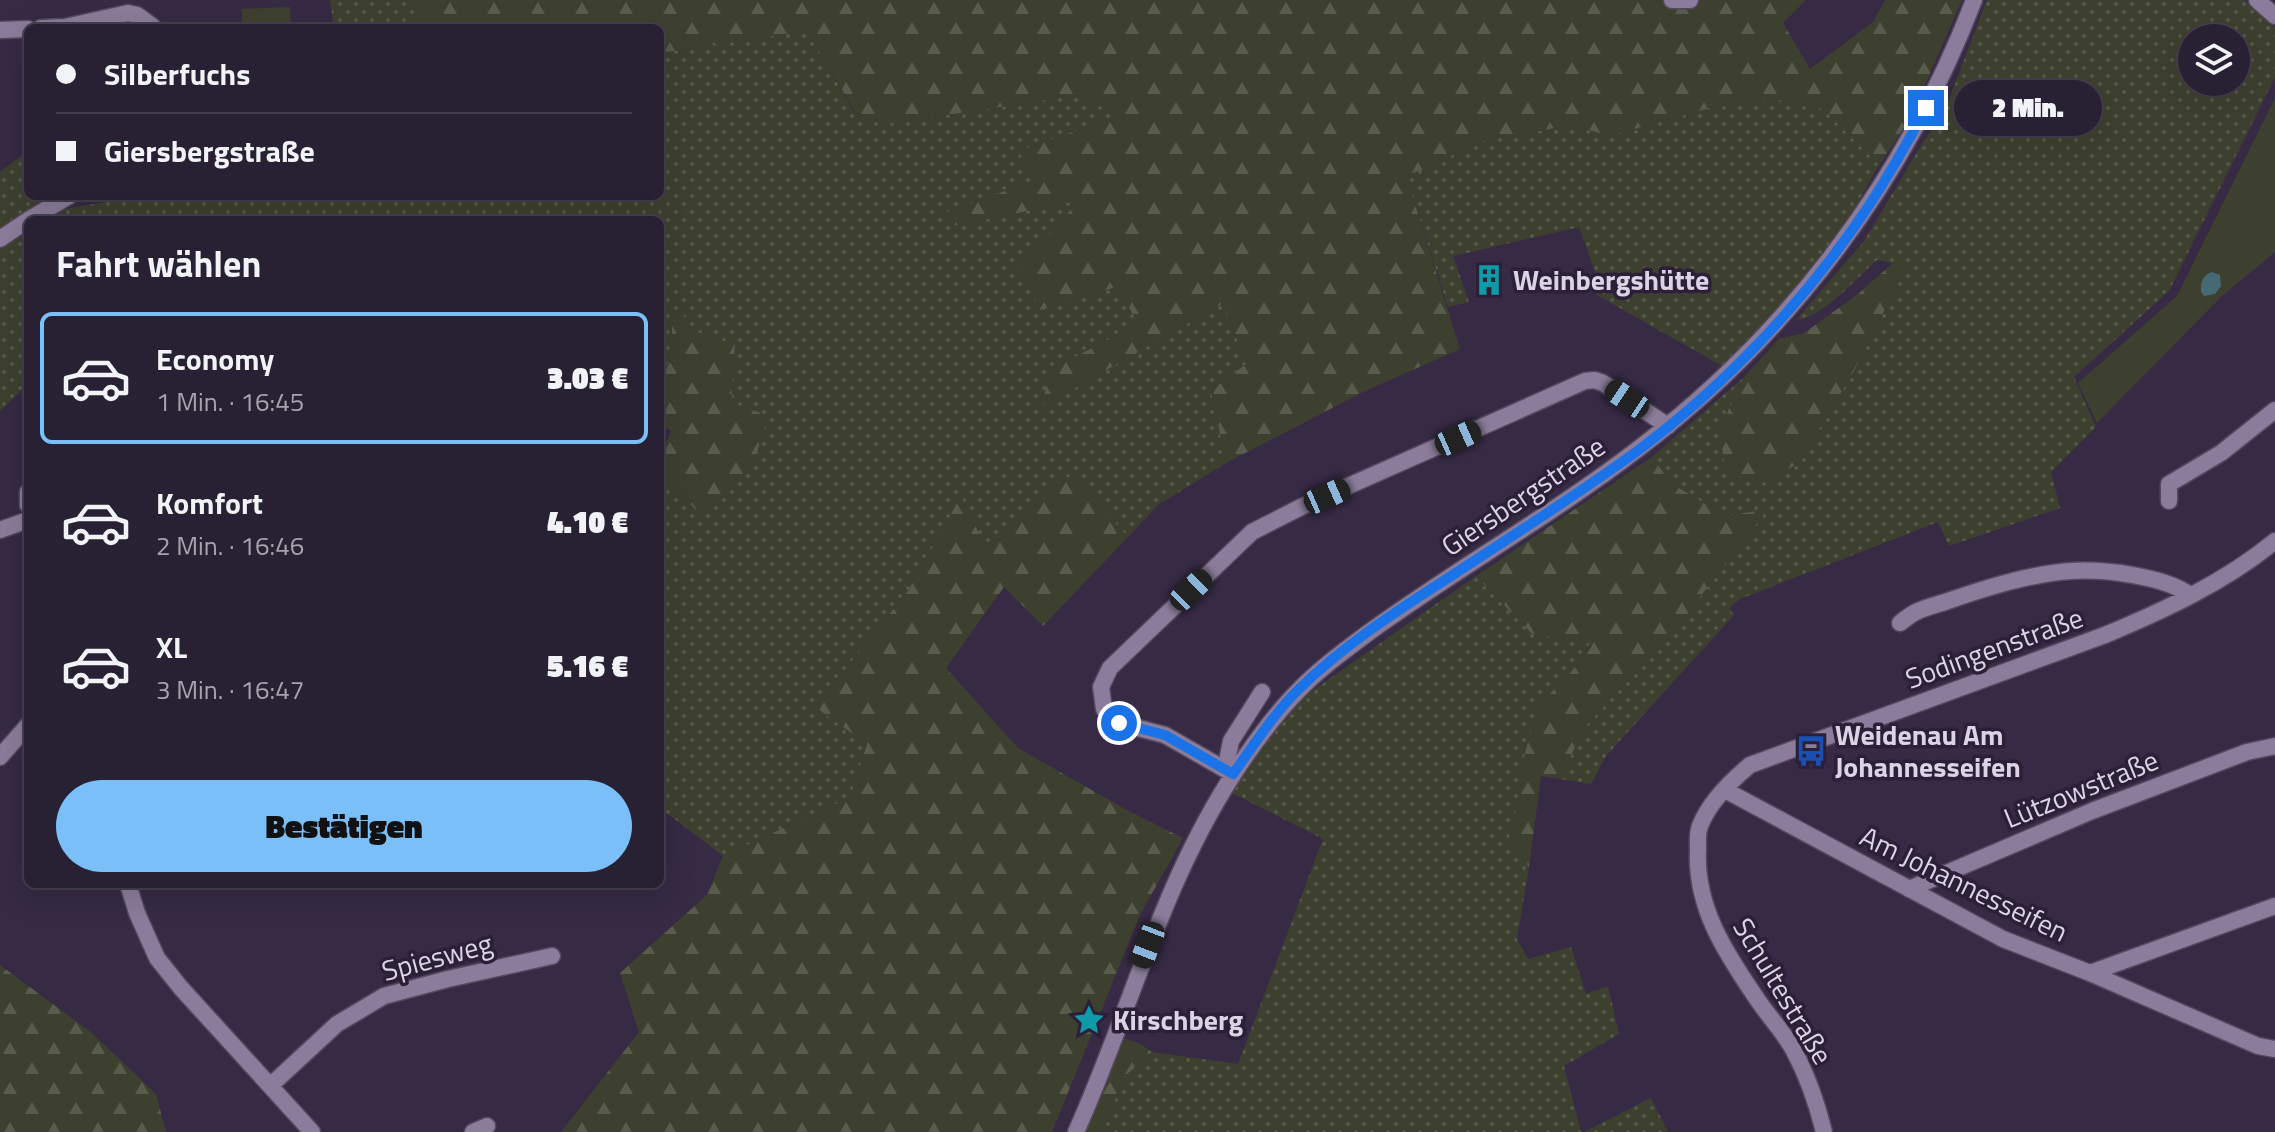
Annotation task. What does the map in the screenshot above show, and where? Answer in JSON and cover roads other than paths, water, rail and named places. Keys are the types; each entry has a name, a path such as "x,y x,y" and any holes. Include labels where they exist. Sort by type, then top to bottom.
{"street":[{"path":"1672,0 1690,0"},
{"name":"Giersbergstraße","path":"1076,1132 1167,900 1208,816 1233,774 1286,703 1332,660 1403,607 1615,466 1668,426 1711,390 1781,319 1845,240 1889,175 1947,66 1974,0"},
{"path":"2257,0 2275,16"},
{"path":"78,24 128,13 149,24"},
{"path":"0,30 24,29"},
{"path":"35,216 62,200"},
{"path":"0,239 24,223"},
{"path":"1233,774 1165,735 1119,723 1104,709 1101,687 1110,668 1252,532 1301,507 1585,381 1603,383 1668,426"},
{"path":"2169,501 2169,484 2221,453 2275,410"},
{"path":"0,530 24,521"},
{"name":"Sodingenstraße","path":"1725,790 1750,765 2105,635 2157,613 2232,572 2275,541"},
{"path":"1900,623 1915,612 1963,596 2071,571 2155,579 2178,586 2190,595"},
{"name":"Giersbergstraße","path":"1233,774 1228,756 1231,741 1262,692"},
{"path":"0,757 24,730"},
{"name":"Lützowstraße","path":"1909,889 2092,811 2247,752 2275,746"},
{"name":"Am Johannesseifen","path":"1725,790 2003,939 2258,1046 2275,1049"},
{"name":"Schultestraße","path":"1725,790 1709,808 1699,828 1697,859 1707,909 1720,942 1794,1050 1810,1085 1824,1132"},
{"path":"129,888 157,958 312,1132"},
{"path":"2090,973 2275,906"},
{"name":"Spiesweg","path":"270,1086 337,1024 384,996 552,956"}],"place":[{"name":"Weinbergshütte","path":"1489,280"},
{"name":"Weidenau Am Johannesseifen","path":"1811,751"},
{"name":"Kirschberg","path":"1089,1020"}]}
